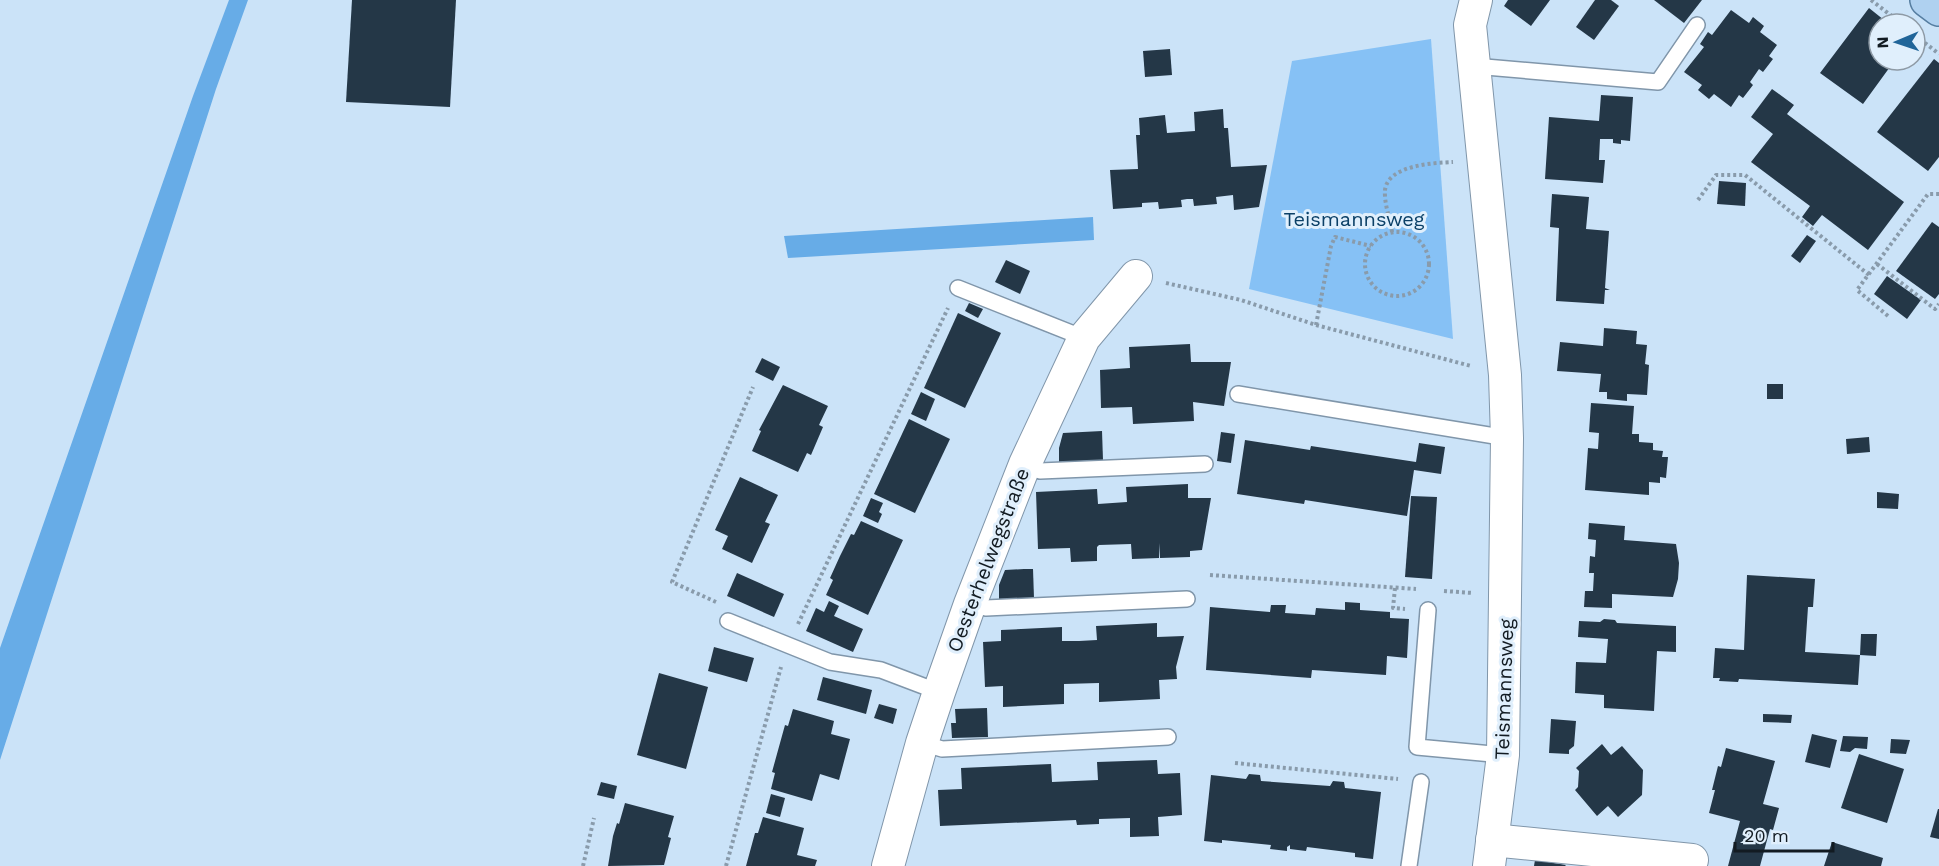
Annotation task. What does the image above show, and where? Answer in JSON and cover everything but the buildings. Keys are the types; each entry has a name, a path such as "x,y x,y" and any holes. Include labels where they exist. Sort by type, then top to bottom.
{"main road":[{"path":"1927,0 1939,9"}],"street":[{"name":"Teismannsweg","path":"1476,0 1470,25 1505,375 1508,438 1503,755 1490,853 1692,860"},
{"name":"Oesterhelwegstraße","path":"888,866 922,743 939,692 970,604 1025,464 1084,338 1136,276"}],"lane":[{"path":"1474,66 1658,82 1697,25"},
{"path":"957,288 1084,338"},
{"path":"1238,394 1508,438"},
{"path":"1025,464 1040,471 1205,464"},
{"path":"970,604 986,608 1187,600"},
{"path":"1428,610 1417,747 1503,755"},
{"path":"728,621 830,662 881,670 939,692"},
{"path":"922,743 942,749 1168,737"},
{"path":"1409,866 1421,782"}],"path":[{"path":"1871,0 1886,12"},
{"path":"1927,44 1939,54"},
{"path":"1392,232 1385,189 1393,175 1405,169 1484,159"},
{"path":"1698,200 1716,174 1745,174 1869,275"},
{"path":"1888,316 1857,290 1928,194 1939,194"},
{"path":"1392,232 1409,233 1420,240 1427,250 1430,262 1428,275 1421,286 1411,293 1398,296 1386,294 1376,287 1368,277 1365,264 1371,246 1384,234 1392,232"},
{"path":"1316,325 1331,246 1335,237 1371,246"},
{"path":"1877,264 1935,309 1939,304"},
{"path":"1136,276 1241,300 1316,325 1505,375"},
{"path":"726,866 788,645 957,288"},
{"path":"728,621 715,600 672,582 753,387"},
{"path":"1210,575 1417,590"},
{"path":"1439,591 1506,595"},
{"path":"1235,763 1421,782"},
{"path":"583,866 594,818"}],"green space":[{"name":"Teismannsweg","path":"1431,39 1453,339 1249,289 1292,61"}],"shaded area":[{"path":"229,0 248,0 216,89 0,760 0,648 193,96"},
{"path":"1093,217 1094,240 788,258 784,236"}]}
